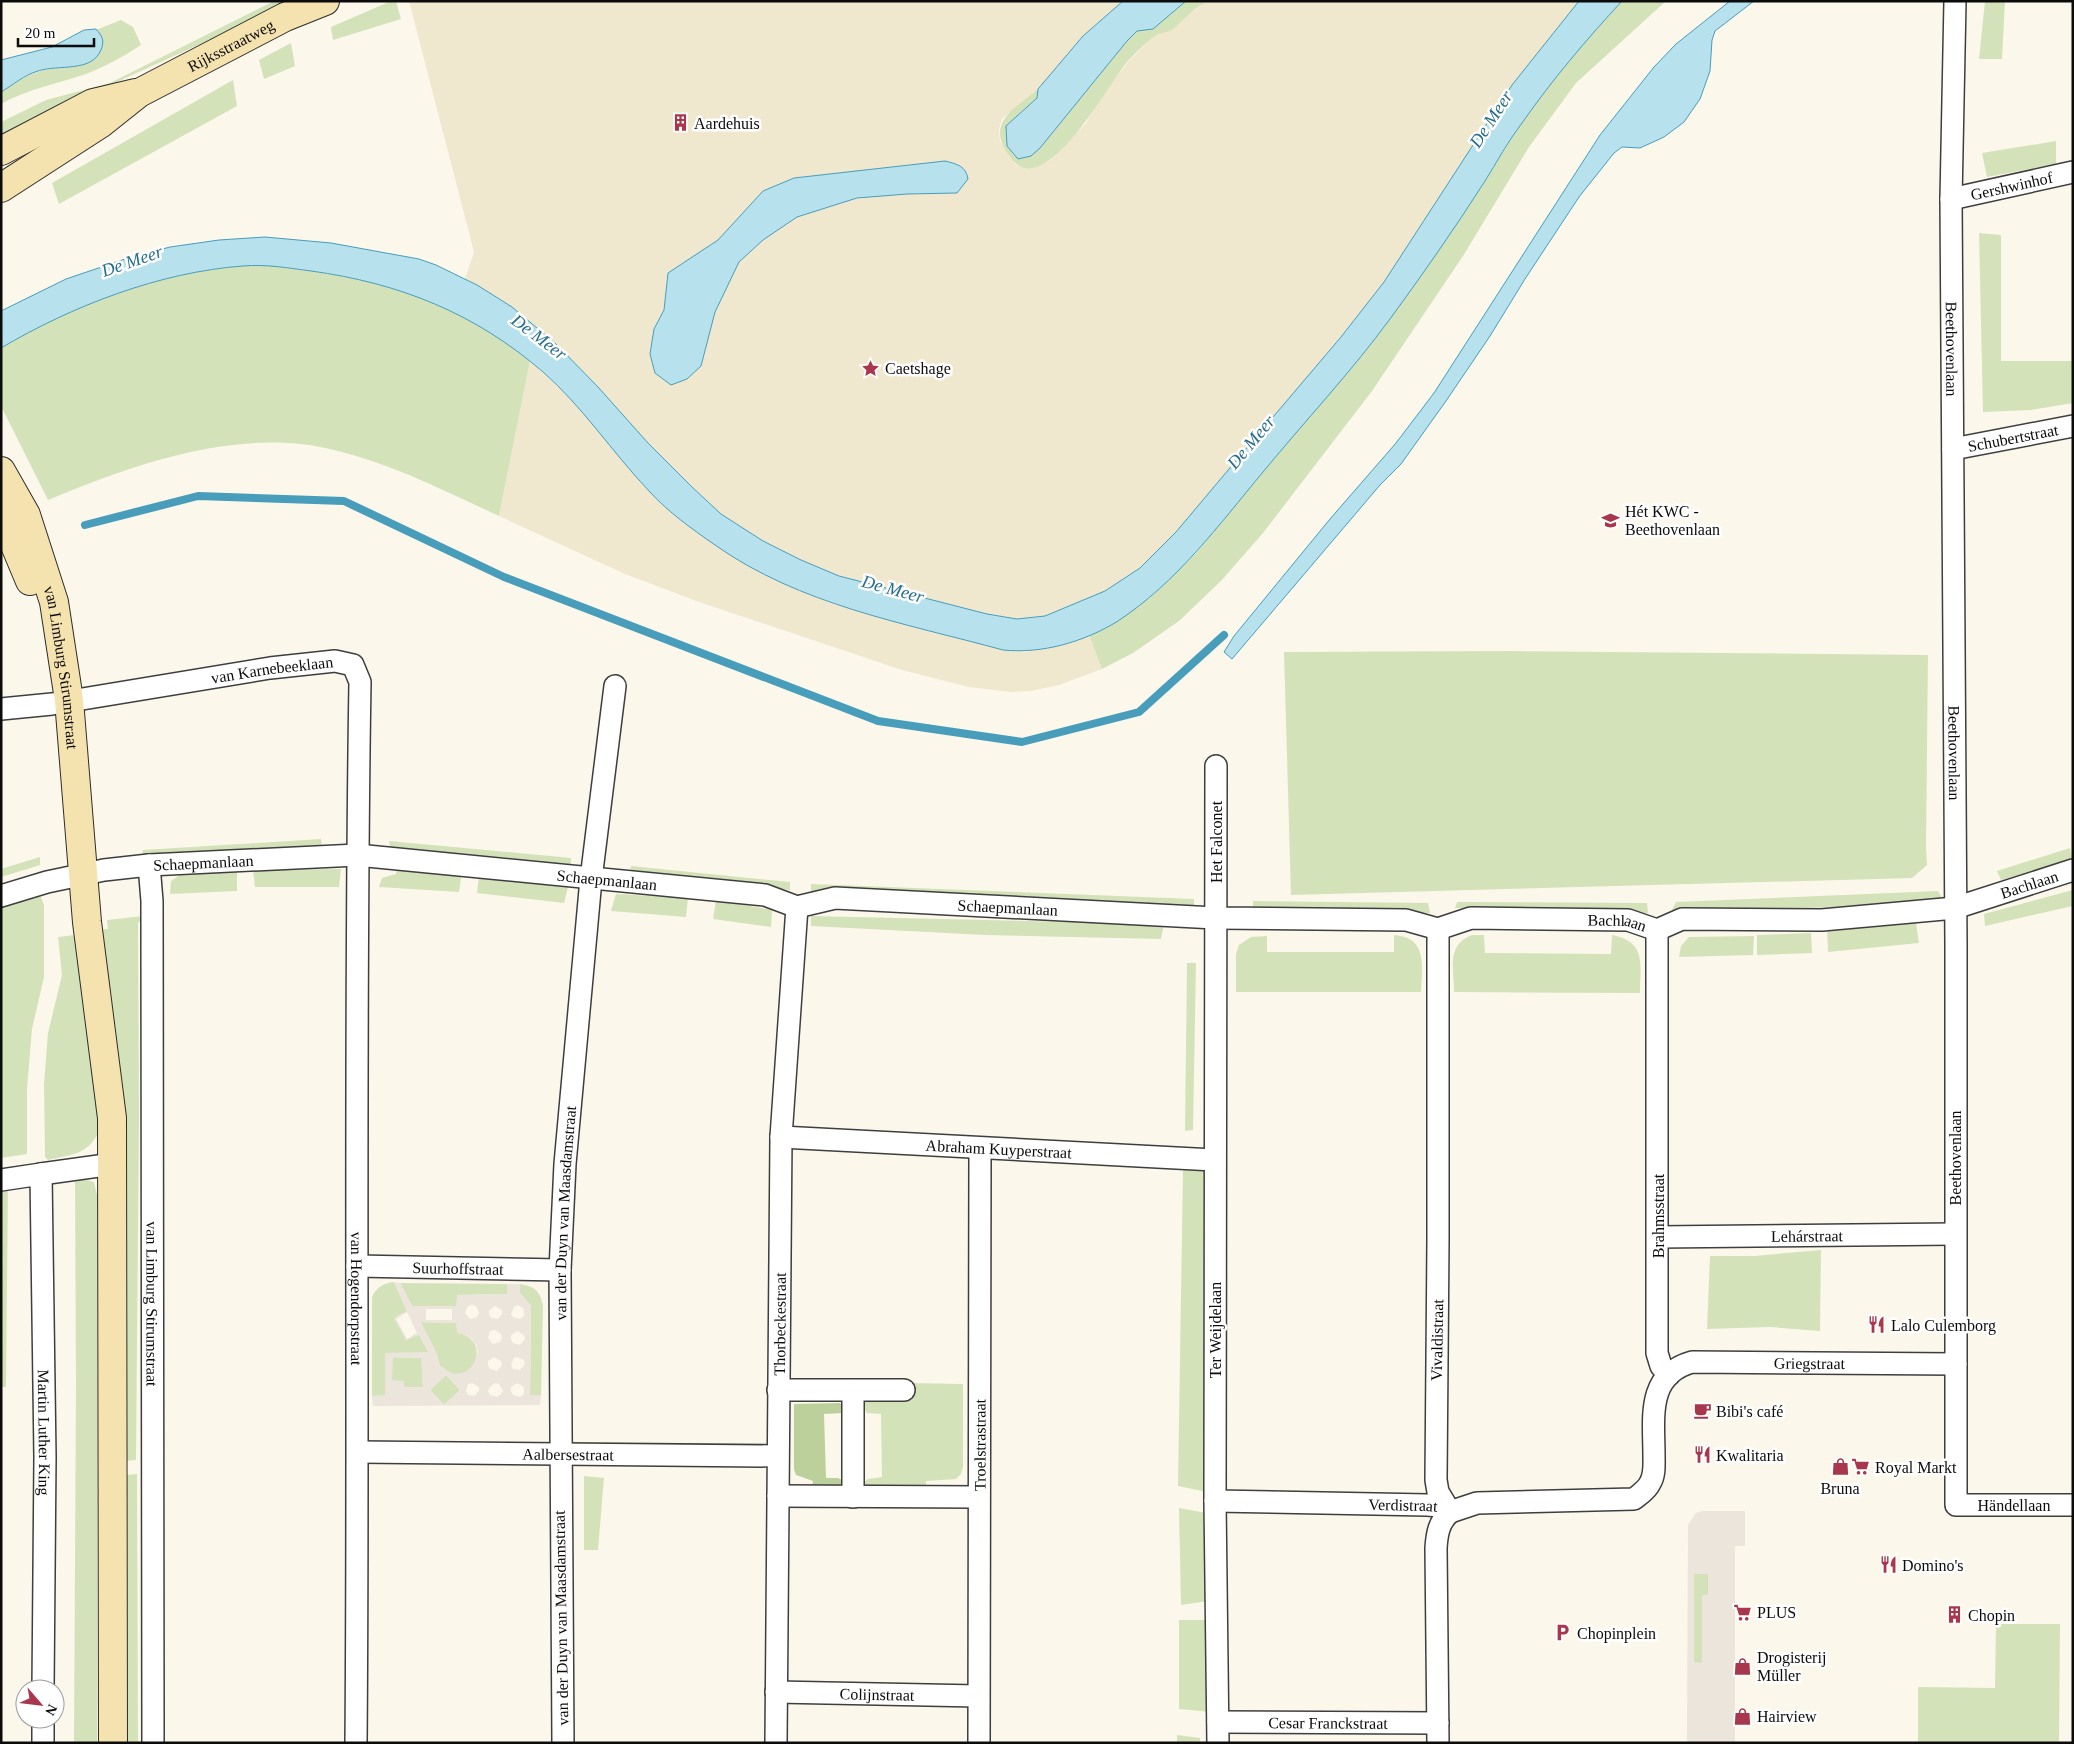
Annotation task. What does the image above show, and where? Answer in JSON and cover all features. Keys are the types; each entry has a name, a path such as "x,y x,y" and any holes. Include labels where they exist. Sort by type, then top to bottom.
{"street":[{"name":"Rijksstraatweg","path":"1,188 100,124 139,93 285,17 325,1"},
{"name":"Beethovenlaan","path":"1955,1 1951,200 1956,1505"},
{"name":"Rijksstraatweg","path":"1,151 93,102 139,93"},
{"name":"Gershwinhof","path":"1951,200 2073,172"},
{"name":"Schubertstraat","path":"1953,449 2073,426"},
{"name":"van Limburg Stirumstraat","path":"1,471 26,515 54,602 60,702 112,1118 113,1743"},
{"name":"van Limburg Stirumstraat","path":"1,512 34,592 60,702"},
{"name":"van Karnebeeklaan","path":"1,709 60,702 270,668 335,661 353,665 360,682 357,855"},
{"name":"van der Duyn van Maasdamstraat","path":"563,1743 560,1270 565,1164 591,879 615,686"},
{"name":"Het Falconet","path":"1215,918 1216,766"},
{"name":"Schaepmanlaan","path":"1,896 47,882 83,874 149,865 357,855 765,895 798,907 835,898 1215,918"},
{"name":"van Hogendorpstraat","path":"356,1743 359,1452 357,855"},
{"name":"van Limburg Stirumstraat","path":"149,865 152,901 153,1743"},
{"name":"Bachlaan","path":"1438,929 1470,918 1628,920 1657,930 1682,919 1822,920 1955,908 2073,870"},
{"name":"Thorbeckestraat","path":"776,1743 781,1137 798,907"},
{"path":"1215,918 1406,920 1438,929"},
{"name":"Ter Weijdelaan","path":"1215,918 1215,1501 1218,1732"},
{"name":"Vivaldistraat","path":"1438,929 1436,1480 1438,1492 1450,1512"},
{"name":"Brahmsstraat","path":"1657,930 1657,1353 1661,1366 1669,1375"},
{"name":"Abraham Kuyperstraat","path":"781,1137 1214,1160"},
{"name":"Troelstrastraat","path":"978,1743 980,1149"},
{"path":"1,1180 113,1164"},
{"name":"Martin Luther King","path":"41,1174 45,1457 43,1679"},
{"name":"Lehárstraat","path":"1658,1237 1955,1234"},
{"name":"Suurhoffstraat","path":"357,1266 560,1270"},
{"name":"Griegstraat","path":"1669,1375 1681,1365 1692,1362 1956,1364"},
{"name":"Verdistraat","path":"1215,1501 1427,1505 1440,1506 1450,1512 1476,1502 1634,1499 1651,1482 1654,1469 1654,1402 1659,1386 1669,1375"},
{"path":"778,1390 904,1390"},
{"path":"853,1391 853,1497"},
{"name":"Aalbersestraat","path":"359,1452 777,1456"},
{"path":"778,1496 978,1497"},
{"name":"Händellaan","path":"1956,1505 2073,1505"},
{"path":"1438,1733 1436,1548 1442,1519 1450,1512"},
{"name":"Colijnstraat","path":"776,1692 978,1696"},
{"path":"43,1729 43,1743"},
{"name":"Cesar Franckstraat","path":"1218,1732 1438,1733"}],"shaded area":[{"path":"409,1 1123,1 1083,36 1038,89 1002,119 999,129 1000,141 1016,165 1034,168 1051,160 1086,123 1099,100 1128,62 1156,34 1170,31 1208,1 1579,1 1512,85 1384,282 1341,337 1176,532 1140,568 1105,591 1045,616 1017,619 987,614 839,576 763,541 721,514 692,487 648,443 556,344 512,307 465,279 474,252","holes":["945,161 959,165 907,194 857,198 797,217 763,240 739,261 715,312 701,366 654,329 664,310 668,273 718,240 763,191 794,178"]},
{"path":"530,361 581,408 615,452 764,574 830,603 1024,652 1076,641 1089,635 1102,669 1059,685 1031,691 1011,692 969,687 902,670 699,602 625,574 499,516"},
{"path":"394,1282 400,1283 412,1306 456,1306 457,1295 507,1294 507,1284 520,1284 520,1293 531,1306 530,1395 541,1395 540,1405 373,1406 372,1396 385,1395 385,1353 428,1352 419,1335 406,1340 394,1318 407,1311","holes":["472,1305 476,1306 479,1313 477,1317 470,1319 465,1313 468,1306","518,1305 524,1309 524,1316 520,1319 513,1317 511,1314 514,1307","495,1306 502,1310 502,1314 498,1319 491,1318 489,1310","426,1309 452,1309 452,1320 426,1320","407,1312 417,1333 407,1339 396,1319","421,1322 456,1323 457,1333 466,1335 476,1345 478,1352 470,1369 463,1373 452,1374 440,1366 436,1352","495,1330 501,1334 502,1338 500,1342 493,1344 488,1338 490,1331","517,1331 524,1335 525,1339 520,1345 513,1343 511,1335","393,1357 421,1358 423,1387 404,1387 404,1381 392,1380","494,1357 501,1361 502,1365 497,1371 490,1369 488,1361","517,1357 524,1360 525,1364 520,1370 513,1369 511,1365 514,1358","446,1375 460,1390 444,1405 430,1390","472,1383 479,1387 475,1396 468,1395 466,1391 468,1384","495,1383 499,1384 503,1391 498,1397 490,1395 488,1392 489,1388","517,1383 524,1387 524,1394 520,1397 513,1395 511,1387"]},
{"name":"Chopinplein","path":"1702,1511 1745,1511 1745,1546 1735,1546 1735,1743 1687,1743 1688,1525 1696,1513","holes":["1694,1574 1708,1574 1708,1595 1702,1595 1702,1663 1694,1662"]}],"green space":[{"path":"274,1 294,1 1,135 1,122 46,100 110,83"},
{"path":"391,1 396,1 401,19 333,40 331,27"},
{"path":"1186,1 1208,1 1172,30 1157,35 1127,62 1082,127 1053,158 1038,166 1025,168 1014,162 1001,140 1000,131 1002,123 1014,109 1038,89 1037,98 1006,126 1040,148 1127,41 1137,31 1153,29"},
{"path":"1622,1 1666,1 1576,83 1529,147 1463,256 1372,391 1263,533 1221,581 1179,621 1133,653 1102,669 1089,635 1116,622 1153,595 1196,553 1390,319 1484,183 1520,124 1578,49"},
{"path":"1985,1 2005,1 2002,59 1979,59"},
{"path":"121,20 133,27 141,45 93,71 32,91 1,104 1,92 21,79 38,72 56,68 80,66 96,30"},
{"path":"291,43 295,66 264,79 259,60"},
{"path":"233,80 237,106 59,204 52,183"},
{"path":"2056,141 2056,164 1987,177 1982,153"},
{"path":"1979,233 2001,235 2001,361 2073,361 2073,403 2031,410 1983,412"},
{"path":"266,265 362,280 417,296 447,308 476,324 504,341 530,361 499,516 418,479 377,463 334,450 299,444 262,443 188,452 116,474 48,500 1,406 1,348 63,315 129,290 197,272 231,267"},
{"path":"1508,651 1928,655 1927,865 1912,878 1291,895 1284,652"},
{"path":"321,839 322,846 142,857 143,850"},
{"path":"389,841 571,858 571,866 390,847"},
{"path":"2070,848 2072,861 2001,880 1997,871"},
{"path":"40,857 40,865 1,877 1,869"},
{"path":"397,866 462,871 459,892 379,887 382,878 396,874"},
{"path":"631,866 790,882 790,890 630,873"},
{"path":"341,869 339,887 255,887 253,870"},
{"path":"237,872 237,891 170,894 171,881 180,875"},
{"path":"479,875 545,882 568,887 564,903 477,893"},
{"path":"811,884 1194,899 1194,908 811,893"},
{"path":"2073,890 2073,906 1985,926 1984,914"},
{"path":"1938,891 1942,898 1856,907 1672,910 1676,902"},
{"path":"616,894 688,898 686,917 611,911"},
{"path":"40,895 44,905 44,977 32,1029 27,1089 27,1154 1,1158 1,905"},
{"path":"716,900 772,910 771,927 713,919"},
{"path":"1253,901 1428,903 1430,913 1253,910"},
{"path":"1457,902 1647,903 1648,913 1455,908"},
{"path":"144,916 138,923 139,1115 136,1460 125,1461 97,929 108,929 107,920"},
{"path":"811,916 1164,924 1161,939 985,935 811,926"},
{"path":"1915,917 1919,943 1828,952 1827,926"},
{"path":"1811,933 1812,953 1757,955 1757,935"},
{"path":"75,935 87,1009 100,1130 85,1149 48,1160 45,1157 44,1084 48,1033 62,975 58,937"},
{"path":"1394,935 1413,941 1418,947 1422,963 1421,992 1236,992 1236,954 1239,945 1251,937 1267,936 1267,952 1394,952"},
{"path":"1472,935 1484,935 1485,953 1611,954 1612,935 1623,938 1631,943 1639,956 1640,993 1454,992 1453,959 1455,951 1464,939"},
{"path":"1754,936 1753,955 1679,957 1681,946 1689,937"},
{"path":"1187,963 1196,963 1193,1130 1185,1131"},
{"path":"1183,1168 1207,1171 1207,1492 1178,1486"},
{"path":"75,1177 94,1182 98,1200 97,1743 74,1743"},
{"path":"8,1185 6,1387 1,1387 1,1187"},
{"path":"1821,1250 1820,1331 1770,1327 1707,1329 1710,1256 1754,1256"},
{"path":"394,1282 407,1311 395,1318 406,1340 419,1334 429,1353 385,1353 385,1396 372,1396 372,1297 380,1286"},
{"path":"400,1283 507,1284 507,1294 458,1295 457,1306 412,1306"},
{"path":"520,1284 536,1290 543,1305 541,1395 530,1395 531,1306 520,1293"},
{"path":"420,1322 456,1323 460,1333 469,1337 477,1350 474,1364 469,1370 453,1374 440,1366 436,1352"},
{"path":"392,1357 422,1358 423,1387 404,1387 392,1381"},
{"path":"446,1375 460,1390 444,1405 430,1390"},
{"path":"907,1383 963,1384 963,1467 961,1474 956,1479 926,1481 926,1486 863,1487 863,1483 868,1479 882,1477 881,1414 867,1413 863,1407 865,1401"},
{"path":"840,1403 843,1407 843,1413 824,1414 826,1478 838,1478 844,1481 843,1488 812,1486 813,1481 796,1475 794,1469 794,1404"},
{"path":"137,1474 138,1743 127,1743 127,1475"},
{"path":"584,1476 604,1478 598,1550 584,1550"},
{"path":"1179,1508 1206,1513 1208,1601 1181,1605"},
{"path":"1694,1573 1708,1574 1708,1595 1702,1595 1702,1663 1694,1663"},
{"path":"1179,1620 1207,1620 1211,1712 1179,1709"},
{"path":"1996,1624 2060,1624 2059,1743 1918,1743 1918,1687 1995,1688"},
{"path":"1177,1735 1200,1738 1200,1743 1177,1743"}],"water":[{"path":"1123,1 1186,1 1153,29 1137,31 1040,148 1031,156 1018,159 1007,146 1006,126 1037,98 1038,89 1083,36"},
{"name":"De Meer","path":"1579,1 1622,1 1595,30 1533,107 1439,251 1360,358 1213,533 1178,571 1139,606 1118,621 1091,635 1062,645 1033,650 1003,650 854,610 782,583 748,566 680,520 656,499 558,386 517,351 463,317 405,293 375,284 343,276 277,267 243,266 180,275 87,305 57,318 1,348 1,311 66,279 125,259 170,247 219,240 265,237 331,243 419,259 477,285 512,307 556,344 648,443 692,487 721,514 763,541 839,576 987,614 1017,619 1045,616 1105,591 1140,568 1176,532 1341,337 1384,282 1512,85"},
{"path":"1730,1 1754,1 1715,31 1712,40 1710,71 1700,99 1684,122 1664,137 1640,148 1622,147 1614,153 1579,197 1490,336 1401,464 1380,485 1232,659 1224,652 1234,636 1330,519 1396,443 1434,393 1600,135 1654,67 1676,44"},
{"path":"96,29 103,43 101,50 90,62 82,65 38,71 1,92 1,60 52,47 84,30"},
{"path":"945,161 960,166 967,175 968,179 957,193 857,198 797,217 763,240 739,262 715,312 701,366 687,379 671,385 655,373 650,354 654,329 664,310 668,273 718,240 763,191 794,178"}],"waterway":[{"path":"85,525 198,496 344,501 504,577 878,721 1022,742 1139,712 1224,635"}],"place":[{"name":"Aardehuis","path":"680,123"},
{"name":"Caetshage","path":"871,368"},
{"name":"Hét KWC - Beethovenlaan","path":"1611,520"},
{"name":"Lalo Culemborg","path":"1877,1325"},
{"name":"Bibi's café","path":"1702,1411"},
{"name":"Kwalitaria","path":"1702,1455"},
{"name":"Bruna","path":"1840,1466"},
{"name":"Royal Markt","path":"1861,1467"},
{"name":"Domino's","path":"1888,1565"},
{"name":"PLUS","path":"1743,1612"},
{"name":"Chopin","path":"1954,1615"},
{"name":"Chopinplein","path":"1563,1633"},
{"name":"Drogisterij Müller","path":"1743,1666"},
{"name":"Hairview","path":"1743,1716"}]}
